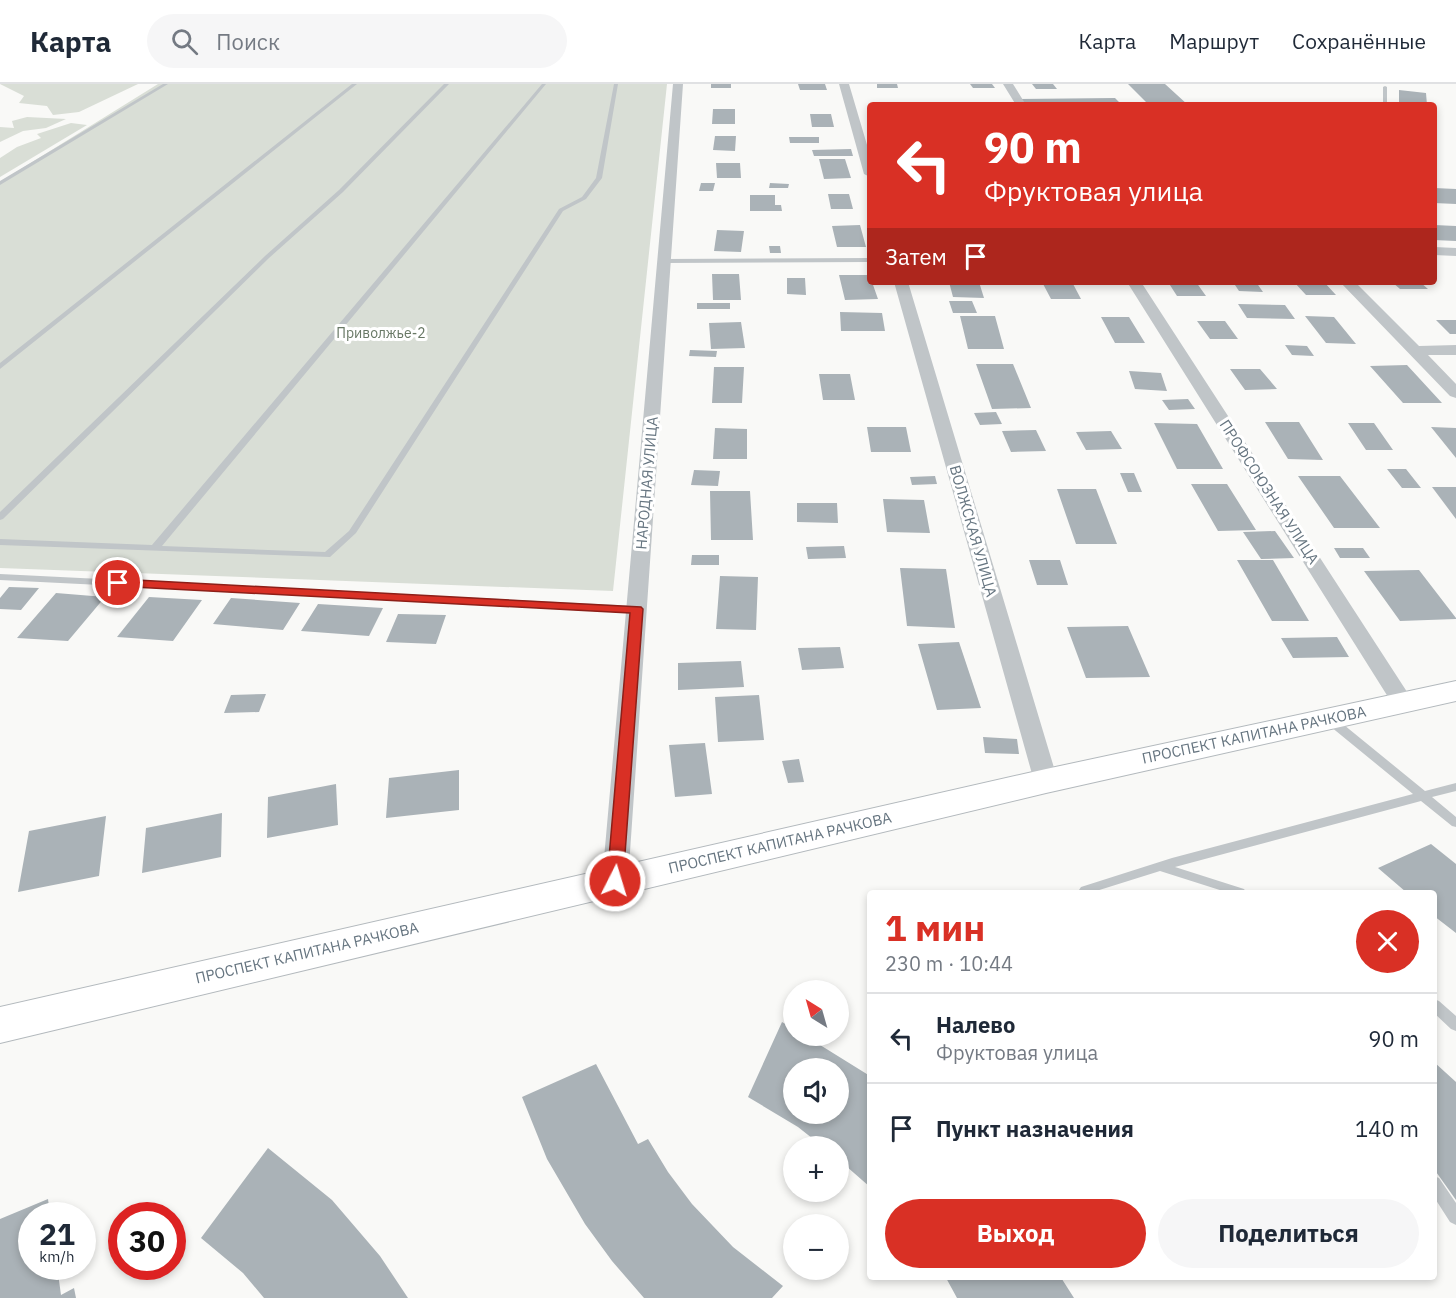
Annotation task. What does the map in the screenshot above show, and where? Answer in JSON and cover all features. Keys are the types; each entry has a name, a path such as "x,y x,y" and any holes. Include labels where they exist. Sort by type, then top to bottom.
{"street":[{"name":"НАРОДНАЯ УЛИЦА","path":"615,881 678,84"},
{"path":"844,84 867,164"},
{"path":"1008,84 1019,102"},
{"path":"1437,251 1456,252"},
{"name":"ВОЛЖСКАЯ УЛИЦА","path":"902,285 1046,781"},
{"name":"ПРОФСОЮЗНАЯ УЛИЦА","path":"1136,285 1402,703"},
{"path":"1350,285 1456,393"},
{"path":"1414,351 1456,350"},
{"name":"ПРОСПЕКТ КАПИТАНА РАЧКОВА","path":"0,1025 1046,781 1456,691"}],"lane":[{"path":"0,183 166,84"},
{"path":"0,368 355,84"},
{"path":"0,517 267,257 341,191 447,84"},
{"path":"155,548 544,84"},
{"path":"0,542 327,555 352,533 561,210 584,198 599,178 616,84"},
{"path":"1385,87 1385,102"},
{"path":"664,261 867,260"},
{"path":"0,577 637,609"},
{"path":"1329,719 1420,796 1456,823"},
{"path":"1085,890 1160,867 1456,787"},
{"path":"1160,867 1234,890"},
{"path":"1437,1008 1456,1025"},
{"path":"1437,1188 1456,1216"}],"green space":[{"path":"0,84 138,84 79,112 53,115 47,106 19,103 24,96"},
{"name":"Приволжье-2","path":"158,84 667,84 613,591 0,568 0,182"},
{"path":"27,117 66,119 46,128 23,131 0,142 0,127 14,128 12,121"},
{"path":"71,123 87,125 0,177 0,158 17,147 41,138 37,134"}],"building":[{"path":"711,84 731,84 731,88 711,88"},
{"path":"798,84 825,84 827,90 800,90"},
{"path":"877,84 897,84 898,88 877,88"},
{"path":"970,84 992,84 995,88 973,88"},
{"path":"1032,84 1053,84 1057,89 1036,89"},
{"path":"1128,84 1165,84 1185,102 1146,102"},
{"path":"1399,90 1426,93 1427,102 1399,102"},
{"path":"1115,98 1119,102 1022,102 1020,99"},
{"path":"713,109 735,109 735,124 712,124"},
{"path":"810,114 831,114 834,127 812,127"},
{"path":"715,136 736,136 735,151 713,150"},
{"path":"789,137 819,137 819,143 790,143"},
{"path":"851,149 853,156 814,156 812,150"},
{"path":"819,159 845,159 851,178 824,179"},
{"path":"716,163 740,163 741,178 717,178"},
{"path":"701,183 715,183 713,191 699,191"},
{"path":"770,183 789,184 788,188 769,188"},
{"path":"1437,188 1456,189 1456,204 1437,203"},
{"path":"828,194 849,194 853,209 831,209"},
{"path":"750,195 775,195 775,205 781,205 782,211 750,211"},
{"path":"860,225 866,247 837,247 832,226"},
{"path":"1437,225 1456,226 1456,241 1437,240"},
{"path":"717,230 744,231 741,252 714,251"},
{"path":"769,246 780,246 781,253 770,253"},
{"path":"712,274 739,274 741,300 713,300"},
{"path":"839,275 867,275 867,285 873,285 878,299 845,300"},
{"path":"787,278 805,278 806,295 787,294"},
{"path":"950,285 980,285 984,298 953,297"},
{"path":"1044,285 1074,285 1081,299 1051,299"},
{"path":"1170,285 1198,285 1206,296 1177,296"},
{"path":"1235,285 1258,285 1263,292 1239,291"},
{"path":"1297,285 1327,285 1336,295 1306,295"},
{"path":"1395,285 1423,285 1428,289 1400,289"},
{"path":"949,301 972,301 977,313 953,313"},
{"path":"697,303 730,303 730,309 697,309"},
{"path":"1238,304 1285,305 1295,319 1247,318"},
{"path":"840,312 882,313 885,331 841,331"},
{"path":"960,316 995,316 1004,349 968,349"},
{"path":"1305,316 1334,317 1356,344 1326,343"},
{"path":"1101,317 1129,317 1145,343 1115,343"},
{"path":"1436,320 1456,320 1456,334 1450,334"},
{"path":"1197,321 1225,321 1238,339 1210,339"},
{"path":"741,322 745,348 711,349 709,323"},
{"path":"1285,345 1307,346 1314,356 1292,355"},
{"path":"690,350 717,351 716,357 689,356"},
{"path":"976,364 1013,364 1031,408 992,409"},
{"path":"1407,365 1442,403 1403,403 1370,366"},
{"path":"714,367 744,367 742,403 712,403"},
{"path":"1230,369 1260,369 1277,389 1245,390"},
{"path":"1129,371 1161,373 1167,391 1135,389"},
{"path":"819,374 850,374 855,400 823,400"},
{"path":"1188,399 1195,409 1169,410 1162,400"},
{"path":"996,412 1002,424 980,425 974,413"},
{"path":"1265,422 1299,422 1323,460 1288,459"},
{"path":"1154,423 1197,424 1223,469 1177,469"},
{"path":"1348,423 1374,423 1393,450 1366,450"},
{"path":"867,427 906,427 911,452 871,452"},
{"path":"1431,427 1456,428 1456,458"},
{"path":"715,428 747,429 747,459 713,459"},
{"path":"1036,430 1046,451 1011,452 1002,431"},
{"path":"1111,431 1122,449 1086,450 1076,432"},
{"path":"1387,469 1406,469 1421,488 1402,488"},
{"path":"694,470 720,471 718,486 691,485"},
{"path":"1120,473 1134,473 1142,492 1128,492"},
{"path":"935,476 937,484 912,485 910,477"},
{"path":"1298,476 1340,476 1380,528 1334,528"},
{"path":"1191,484 1227,484 1256,530 1218,531"},
{"path":"1432,487 1456,487 1456,519"},
{"path":"1057,489 1096,489 1117,544 1076,544"},
{"path":"710,491 750,491 753,540 711,540"},
{"path":"883,499 924,500 930,533 887,532"},
{"path":"797,503 837,503 838,523 797,522"},
{"path":"1275,531 1294,558 1261,559 1243,532"},
{"path":"844,546 846,558 808,559 806,547"},
{"path":"1334,548 1363,548 1370,558 1340,558"},
{"path":"692,555 719,555 719,565 691,565"},
{"path":"1029,560 1060,560 1068,585 1037,585"},
{"path":"1237,560 1273,560 1309,621 1272,621"},
{"path":"900,568 946,569 955,628 907,626"},
{"path":"1419,570 1456,619 1400,621 1364,571"},
{"path":"720,576 758,577 756,630 716,629"},
{"path":"9,587 39,588 21,610 0,609 0,598"},
{"path":"56,593 105,597 68,641 17,638"},
{"path":"149,597 202,600 173,641 117,637"},
{"path":"231,598 300,603 283,630 213,624"},
{"path":"318,604 383,608 369,636 301,631"},
{"path":"398,614 446,615 436,644 386,642"},
{"path":"1128,626 1150,677 1086,678 1067,627"},
{"path":"1337,637 1349,657 1293,658 1281,638"},
{"path":"959,642 981,708 937,710 918,644"},
{"path":"840,647 844,668 802,670 798,648"},
{"path":"741,661 744,687 678,690 678,663"},
{"path":"266,694 259,712 224,713 231,695"},
{"path":"759,695 764,740 718,742 715,697"},
{"path":"983,737 1017,739 1019,754 985,753"},
{"path":"705,743 712,794 675,797 669,745"},
{"path":"799,759 804,782 788,783 782,761"},
{"path":"459,770 459,810 386,818 389,778"},
{"path":"336,784 338,825 267,838 268,797"},
{"path":"222,813 221,857 142,873 146,828"},
{"path":"106,816 99,876 18,892 29,831"},
{"path":"1431,844 1456,864 1456,933 1437,918 1437,890 1404,890 1378,868"},
{"path":"782,1022 783,1046 822,1046 841,1058 783,1058 783,1118 748,1097"},
{"path":"849,1063 867,1074 867,1184 849,1169 849,1136 809,1136 793,1124 849,1124"},
{"path":"596,1064 638,1144 648,1139 668,1172 692,1204 733,1247 783,1286 772,1298 644,1298 612,1261 585,1224 547,1159 522,1097"},
{"path":"1437,1065 1456,1082 1456,1200 1437,1173"},
{"path":"268,1148 332,1200 380,1256 408,1298 264,1298 243,1273 201,1238"},
{"path":"18,1212 18,1280 59,1280 61,1295 74,1288 76,1298 0,1298 0,1219"},
{"path":"947,1280 1063,1280 1074,1298 957,1298"}],"route":[{"path":"118,583 637,609 615,881"}]}
